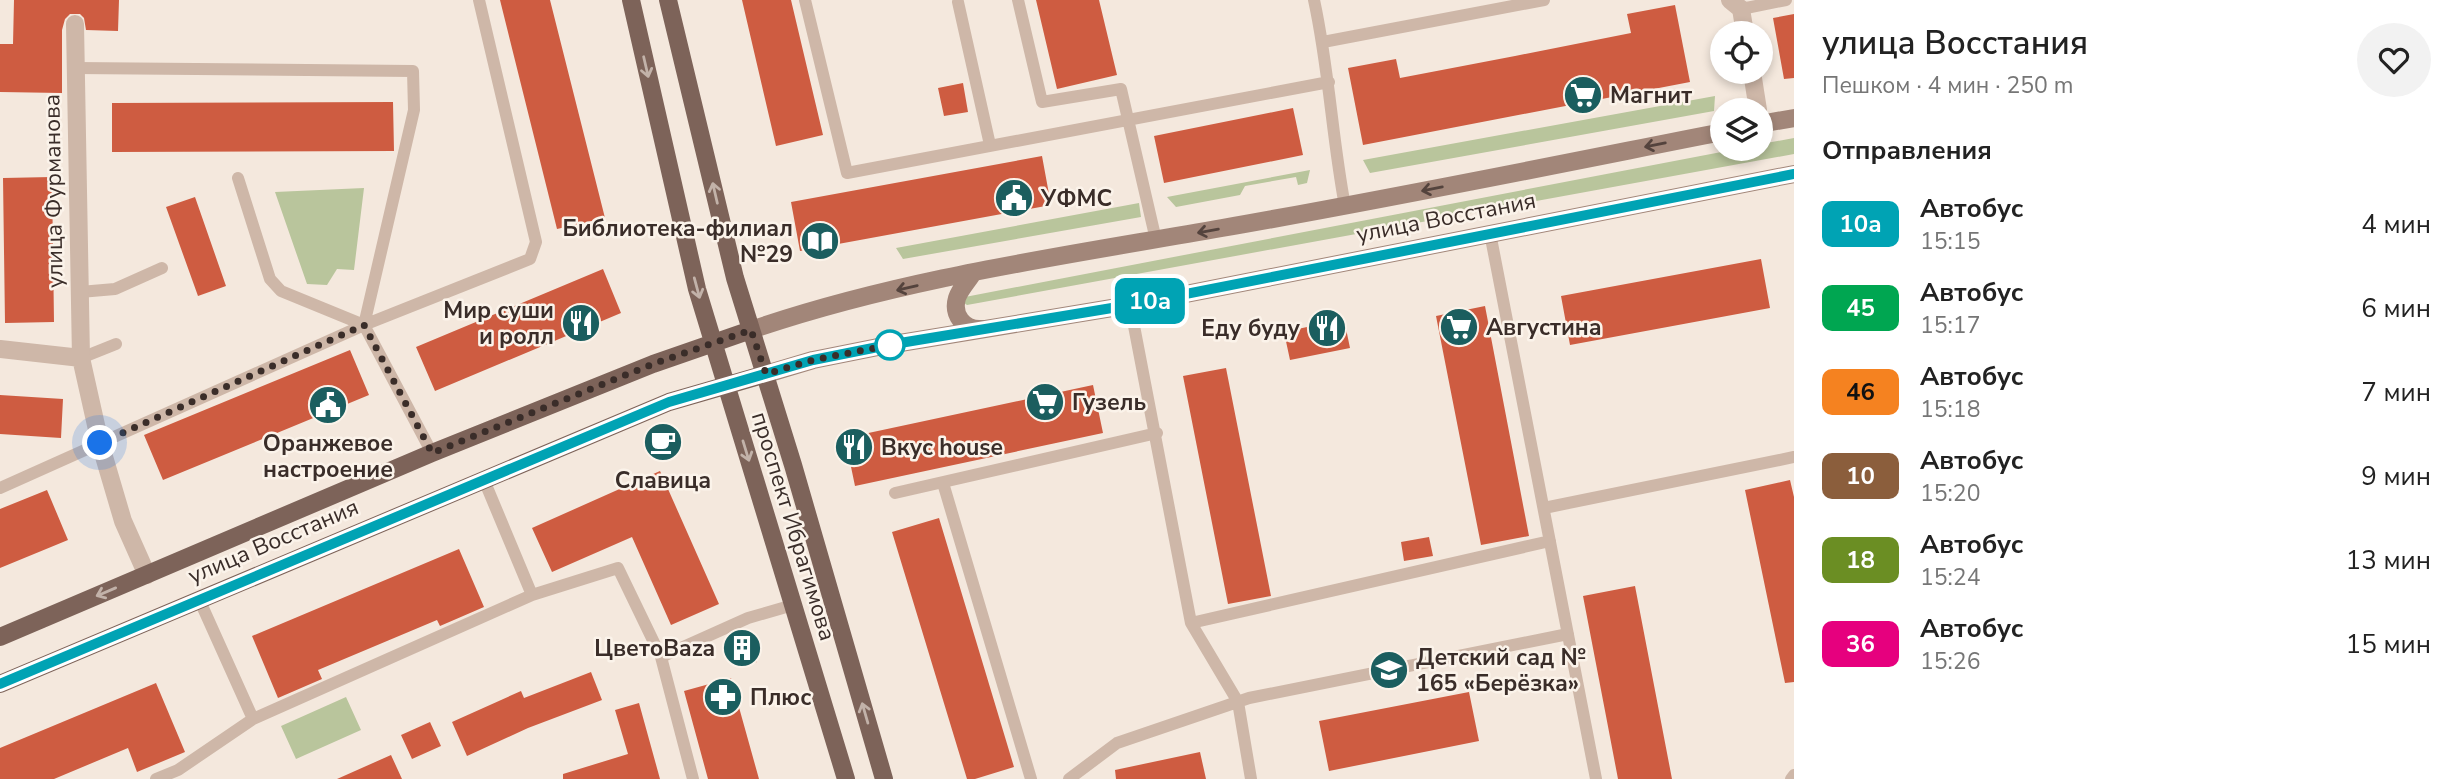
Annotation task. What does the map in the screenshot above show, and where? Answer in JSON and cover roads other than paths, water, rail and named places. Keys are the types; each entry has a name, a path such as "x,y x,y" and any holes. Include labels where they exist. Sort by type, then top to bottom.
{"main road":[{"name":"проспект Ибрагимова","path":"631,0 697,289 846,779"},
{"name":"проспект Ибрагимова","path":"668,0 735,278 766,374 884,779"},
{"path":"1773,122 1794,118"},
{"name":"улица Восстания","path":"0,637 432,453 653,364 832,305 973,273 1345,206 1710,134"},
{"name":"улица Восстания","path":"0,684 669,402 813,360 1130,305 1794,174"},
{"path":"973,273 957,299 956,310 965,325 972,329 990,328"}],"street":[{"name":"улица Фурманова","path":"75,24 81,358 100,443 123,521 147,575"},
{"path":"0,349 81,358"}],"lane":[{"path":"0,488 364,325 530,258 536,242 480,0"},
{"path":"804,0 847,173 1329,82"},
{"path":"1018,0 1042,102 1121,89 1156,240"},
{"path":"1314,0 1323,42 1336,156 1345,206"},
{"path":"1323,42 1544,0"},
{"path":"1735,5 1786,0"},
{"path":"958,2 990,145"},
{"path":"75,68 413,71 414,110 364,325"},
{"path":"238,178 270,279 281,292 364,325 432,453"},
{"path":"1490,233 1596,779"},
{"path":"80,292 115,289 163,268"},
{"path":"1130,305 1157,433 1191,623 1238,702 1251,779"},
{"path":"81,358 116,344"},
{"path":"895,493 1157,433"},
{"path":"1544,508 1794,457"},
{"path":"484,480 533,595"},
{"path":"943,482 1031,779"},
{"path":"1191,623 1550,541"},
{"path":"156,779 180,775 253,719 533,595 618,568 661,657 693,779"},
{"path":"199,599 253,719"},
{"path":"661,657 748,618 793,605"},
{"path":"1069,779 1117,743 1249,698 1568,634"}],"place":[{"name":"Магнит","path":"1583,95"},
{"name":"УФМС","path":"1014,198"},
{"name":"Библиотека-филиал №29","path":"820,241"},
{"name":"Мир суши и ролл","path":"581,323"},
{"name":"Августина","path":"1459,327"},
{"name":"Еду буду","path":"1327,328"},
{"name":"Гузель","path":"1045,402"},
{"name":"Оранжевое настроение","path":"328,405"},
{"name":"Славица","path":"663,442"},
{"name":"Вкус house","path":"854,447"},
{"name":"ЦветоBaza","path":"742,648"},
{"name":"Детский сад № 165 «Берёзка»","path":"1389,670"},
{"name":"Плюс","path":"723,697"}]}
